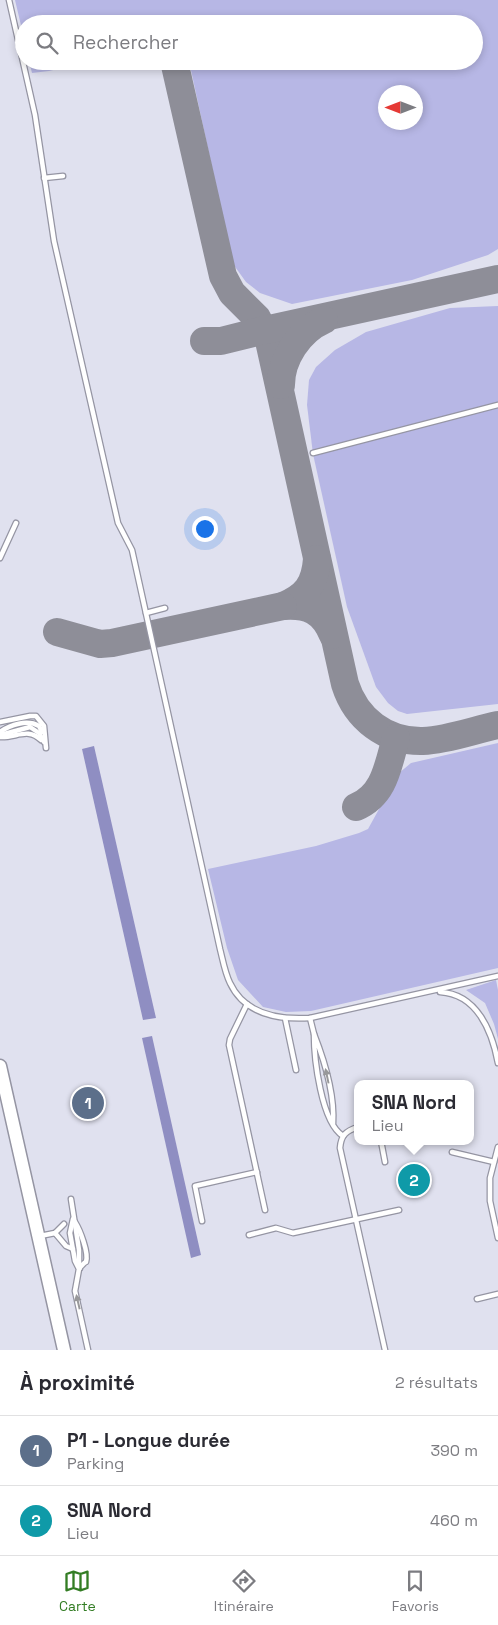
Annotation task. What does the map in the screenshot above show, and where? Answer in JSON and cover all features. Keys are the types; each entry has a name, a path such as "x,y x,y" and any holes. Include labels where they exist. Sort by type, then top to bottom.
{"street":[{"path":"0,1066 64,1350"}],"lane":[{"path":"9,0 15,27"},
{"path":"25,70 35,115 56,250 118,523 132,550 220,950 230,984 246,1004 264,1014 285,1018 310,1018 498,976"},
{"path":"44,178 63,176"},
{"path":"313,454 498,405"},
{"path":"0,558 16,523"},
{"path":"146,613 165,608"},
{"path":"0,722 36,716 44,726 46,748"},
{"path":"27,722 35,723 41,729 46,748 41,740 31,734 9,738 0,735 7,727 27,722"},
{"path":"434,991 451,992 476,1009 489,1030 498,1062"},
{"path":"246,1004 229,1044 265,1210"},
{"path":"285,1018 296,1070"},
{"path":"310,1018 323,1058 334,1109 333,1124"},
{"path":"314,1034 314,1060 326,1111 338,1133 343,1136"},
{"path":"354,1128 343,1136 340,1148 376,1294 385,1350"},
{"path":"382,1145 385,1162"},
{"path":"498,1147 490,1178 490,1201 498,1238"},
{"path":"452,1152 494,1162"},
{"path":"202,1221 195,1186 257,1172"},
{"path":"71,1199 80,1260 75,1291 88,1350"},
{"path":"249,1235 276,1228 293,1233 399,1210"},
{"path":"73,1219 70,1233 75,1261 79,1269"},
{"path":"38,1236 55,1233 64,1224"},
{"path":"55,1233 66,1246 73,1249"},
{"path":"477,1299 498,1294"}],"shaded area":[{"path":"15,0 498,0 498,249 488,255 412,280 292,304 260,293 246,282 233,264 191,70 483,70 483,15 19,15"},
{"path":"31,70 53,70 49,71 32,73"},
{"path":"498,306 498,704 407,714 398,711 388,703 376,687 347,607 313,454 307,405 309,380 316,367 335,350 366,332 450,308"},
{"path":"498,743 498,968 311,1011 286,1012 263,1007 238,980 227,948 208,869 316,846 359,833 368,829 399,773 411,763"},
{"path":"94,746 156,1018 143,1020 82,749"},
{"path":"496,980 498,990 498,1039 485,1003 466,990"},
{"path":"152,1036 201,1255 191,1258 142,1038"}],"taxiway":[{"path":"176,70 223,276 232,293 257,318 269,341 345,684 350,697 365,718 374,726 385,733 409,740 442,739 498,725"},
{"path":"204,341 221,341 498,279"},
{"path":"281,385 284,365 293,347 307,331 324,320"},
{"path":"317,559 314,576 308,589 298,598 283,606 300,606 314,611 324,620 333,635"},
{"path":"57,632 100,644 112,643 283,606"},
{"path":"356,807 366,802 379,787 384,778 396,738"}],"place":[{"name":"P1 - Longue durée","path":"88,1103"},
{"name":"SNA Nord","path":"414,1180"}]}
